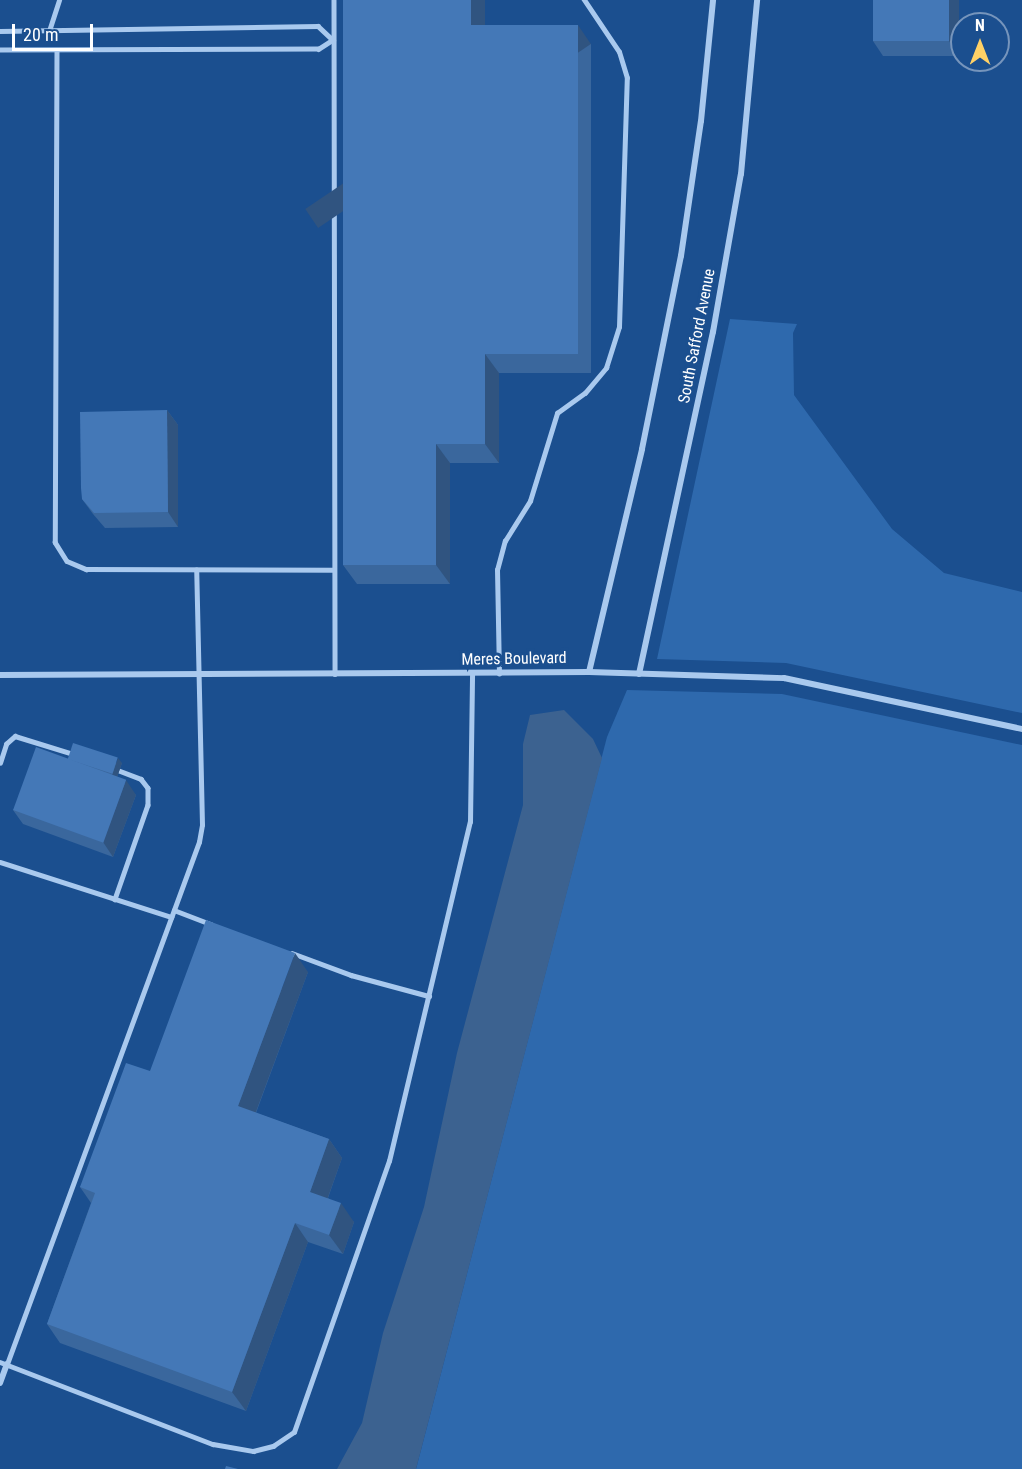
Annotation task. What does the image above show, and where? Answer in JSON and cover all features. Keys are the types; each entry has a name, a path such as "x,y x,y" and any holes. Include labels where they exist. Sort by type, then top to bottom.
{"street":[{"name":"South Safford Avenue","path":"589,672 642,449 681,256 701,121 713,0"},
{"name":"South Safford Avenue","path":"639,674 713,332 735,208 757,0"},
{"name":"Meres Boulevard","path":"0,675 589,672 784,678 1022,729"},
{"path":"0,1383 3,1363"}],"lane":[{"path":"50,28 59,0"},
{"path":"334,0 335,674"},
{"path":"499,674 497,570 505,541 530,501 557,413 585,393 606,368 619,327 627,78 619,52 584,0"},
{"path":"0,32 50,28 318,26 333,40"},
{"path":"0,50 319,49 333,40"},
{"path":"57,51 55,542 67,561 86,569 334,570"},
{"path":"196,570 202,825 174,910 3,1363 213,1444 253,1451 273,1446 294,1432 389,1161 470,822 472,674"},
{"path":"0,763 6,744 15,736 30,737 86,758"},
{"path":"108,767 141,779 148,788 148,805 115,899"},
{"path":"0,862 171,917"},
{"path":"174,910 218,926"},
{"path":"285,951 351,975 429,996"}],"shaded area":[{"path":"730,319 797,324 793,333 794,395 892,529 944,573 1022,592 1022,713 786,663 657,659"},
{"path":"627,690 782,694 1022,745 1022,1469 416,1469 607,737"},
{"path":"564,710 593,739 602,758 416,1469 337,1469 362,1423 383,1333 424,1207 457,1053 523,805 523,744 530,715"}],"building":[{"path":"343,0 471,0 471,25 578,25 578,354 485,354 485,444 436,444 436,565 343,565"},
{"path":"873,0 949,0 949,41 873,41"},
{"path":"167,410 168,512 94,513 82,499 80,412"},
{"path":"73,743 118,758 112,774 68,759"},
{"path":"36,747 126,780 103,843 13,810"},
{"path":"206,920 295,953 238,1106 329,1139 310,1192 341,1203 329,1235 295,1223 232,1392 47,1324 95,1193 80,1187 126,1063 150,1071"}]}
